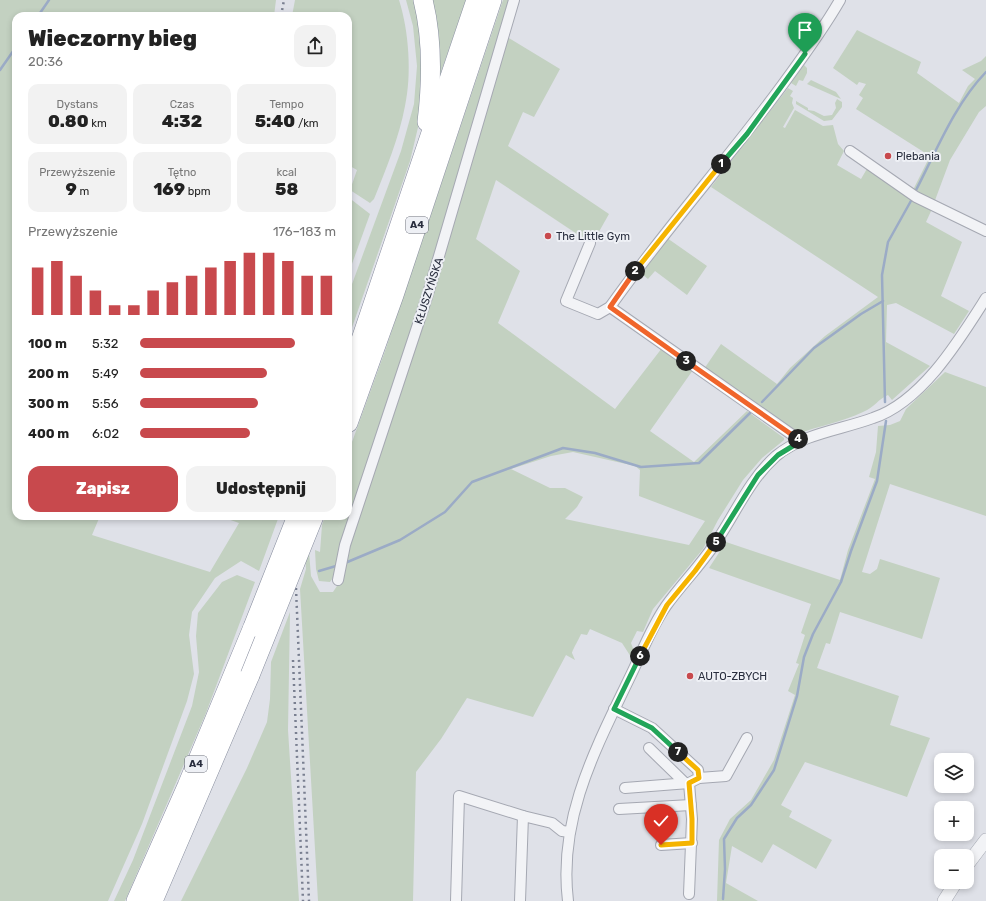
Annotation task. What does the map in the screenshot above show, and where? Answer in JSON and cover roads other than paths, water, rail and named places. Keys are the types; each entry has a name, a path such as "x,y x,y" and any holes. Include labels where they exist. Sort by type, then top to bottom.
{"highway":[{"path":"418,172 431,89 431,48 423,0"},
{"name":"A4","path":"352,366 476,0"},
{"name":"A4","path":"352,412 394,294 492,0"},
{"name":"A4","path":"136,901 253,627 294,520"},
{"name":"A4","path":"153,901 250,675 312,520"}],"street":[{"name":"KŁUSZYŃSKA","path":"338,580 344,546 427,296 514,0"},
{"path":"590,243 566,302 598,314 610,307 664,232 747,134 817,36 840,0"},
{"path":"850,151 916,197 986,231"},
{"path":"568,901 566,876 570,832 589,764 660,615 715,544 751,484 778,455 801,441 826,430 874,418 896,406 941,366 956,346 986,298"},
{"path":"610,307 801,441"},
{"path":"614,709 652,728 698,770 699,778"},
{"path":"625,788 687,783 699,778 726,776 747,738"},
{"path":"649,748 687,783 691,805 692,843 689,894"},
{"path":"456,901 459,796 523,816 552,823 562,831 570,832"},
{"path":"619,809 691,805"},
{"path":"520,901 523,816"},
{"path":"974,856 986,840"},
{"path":"661,845 692,843"},
{"path":"944,901 952,889"}],"waterway":[{"path":"41,12 49,0"},
{"path":"0,70 12,53"},
{"path":"915,192 946,129 964,99 986,72"},
{"path":"885,402 882,275 888,242 912,199"},
{"path":"762,402 814,348 861,314 883,301"},
{"path":"345,563 400,540 445,512 472,482 563,448 595,453 641,467 699,463 750,413"},
{"path":"723,899 725,869 724,839 737,818 751,805 774,770 797,696 804,657 813,634 841,582 877,481 886,421"},
{"path":"319,571 336,566"}],"railway":[{"path":"282,12 284,0"},
{"path":"293,520 309,901"},
{"path":"293,660 303,901"}],"place":[{"name":"Plebania","path":"888,156"},
{"name":"The Little Gym","path":"548,236"},
{"name":"AUTO-ZBYCH","path":"690,676"}]}
